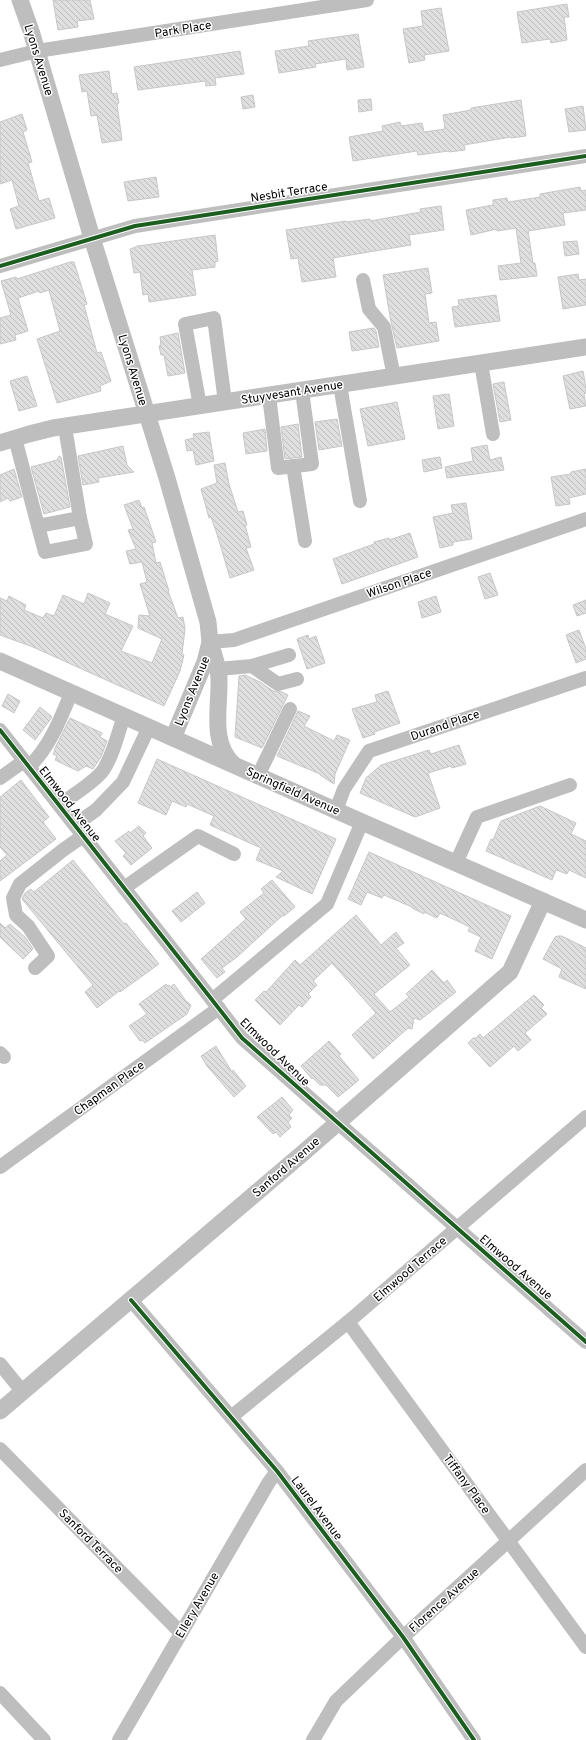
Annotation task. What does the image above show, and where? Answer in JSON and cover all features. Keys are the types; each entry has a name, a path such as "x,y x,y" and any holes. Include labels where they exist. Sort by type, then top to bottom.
{"main road":[{"name":"Lyons Avenue","path":"20,0 147,414 206,613 210,642 202,672 173,738"},
{"name":"Stuyvesant Avenue","path":"7,441 41,431 65,427 586,347"},
{"path":"210,642 218,669 219,740 223,751 236,766"},
{"name":"Springfield Avenue","path":"0,661 586,920"},
{"name":"Sanford Avenue","path":"0,1411 131,1300 510,972 543,900"}],"street":[{"name":"Park Place","path":"0,60 37,52 367,0"},
{"name":"Nesbit Terrace","path":"0,266 135,226 586,156"},
{"path":"363,280 369,309 384,327 394,376"},
{"path":"200,406 185,324 214,318 225,402"},
{"path":"481,363 493,434"},
{"path":"340,385 360,501"},
{"path":"269,396 278,468 312,464 302,391"},
{"path":"7,441 38,526 45,552 86,544 80,518 65,427"},
{"path":"294,466 305,541"},
{"path":"38,526 80,518"},
{"name":"Wilson Place","path":"210,642 234,640 586,519"},
{"path":"218,669 252,666 288,655"},
{"path":"252,666 278,684 297,679"},
{"name":"Durand Place","path":"336,810 344,789 370,751 586,678"},
{"path":"0,778 26,764 44,751 71,693"},
{"path":"258,776 290,709"},
{"path":"58,805 86,786 102,772 112,752 124,716"},
{"path":"35,968 48,956 28,926 16,915 13,898 16,890 20,884 63,850 96,810 123,782 149,727"},
{"name":"Elmwood Avenue","path":"0,730 242,1038 586,1342"},
{"path":"456,863 477,817 570,785"},
{"name":"Chapman Place","path":"0,1167 216,1004 327,904 362,822"},
{"path":"124,888 198,836 234,854"},
{"name":"Elmwood Terrace","path":"231,1417 348,1322 586,1118"},
{"name":"Laurel Avenue","path":"131,1300 277,1471 403,1637 474,1740"},
{"name":"Tiffany Place","path":"348,1322 586,1647"},
{"path":"0,1364 22,1391"},
{"name":"Sanford Terrace","path":"0,1449 181,1633"},
{"name":"Florence Avenue","path":"313,1740 336,1701 403,1637 586,1470"},
{"name":"Ellery Avenue","path":"119,1740 269,1482 277,1471"},
{"path":"0,1693 44,1740"}],"building":[{"path":"53,0 90,0 94,19 77,21 78,27 58,30"},
{"path":"567,4 569,17 564,17 567,40 551,43 550,39 522,43 517,12"},
{"path":"441,8 449,51 424,55 425,60 409,63 403,29 423,26 421,11"},
{"path":"358,34 364,67 347,70 346,59 315,64 316,67 279,73 275,51 309,46 308,41"},
{"path":"240,51 244,74 215,78 216,85 206,86 205,81 138,90 134,67"},
{"path":"109,71 112,94 117,93 119,103 117,104 122,140 102,143 97,115 91,116 87,91 82,92 79,75"},
{"path":"253,95 255,107 243,109 241,97"},
{"path":"371,99 372,110 359,112 358,100"},
{"path":"521,100 526,136 464,145 465,150 418,155 417,151 353,161 349,137 383,131 382,126 400,122 401,126 422,123 424,132 445,129 443,115 471,110 471,108"},
{"path":"583,106 586,130 569,132 565,109"},
{"path":"22,114 27,130 23,132 32,162 28,163 39,201 49,198 55,218 16,229 10,209 19,206 12,180 0,184 0,122"},
{"path":"156,177 159,197 128,201 124,182"},
{"path":"580,187 581,191 586,190 586,210 563,213 565,225 528,231 533,263 535,263 537,276 500,280 498,266 521,263 516,228 497,231 497,229 471,235 466,210 493,205 493,200 507,198 508,202 540,197 540,194"},
{"path":"441,206 444,230 409,235 411,245 333,258 336,277 302,282 298,258 291,259 286,230 346,221 370,219 370,221 421,212 420,209"},
{"path":"215,235 218,261 215,262 215,267 192,270 196,295 149,302 148,294 143,295 140,272 134,273 130,249 138,246"},
{"path":"577,241 579,254 565,256 563,242"},
{"path":"74,262 87,304 84,305 97,353 101,352 111,381 100,386 101,391 57,403 37,339 60,331 49,290 40,293 39,291 18,298 28,331 15,335 16,340 0,344 0,318 11,315 1,281 16,277 17,279"},
{"path":"428,268 432,293 425,294 429,323 436,322 439,341 397,348 383,275"},
{"path":"578,274 579,280 586,279 586,305 563,309 558,277"},
{"path":"496,295 500,321 455,327 452,307 459,306 458,300"},
{"path":"374,328 379,347 352,351 349,332"},
{"path":"178,333 185,373 168,376 164,355 161,355 159,346 161,345 160,337"},
{"path":"583,371 586,387 586,393 584,394 586,406 570,409 563,376"},
{"path":"27,376 37,406 19,411 10,381"},
{"path":"504,382 511,420 500,422 493,384"},
{"path":"449,394 454,426 438,429 433,396"},
{"path":"397,402 405,439 368,446 360,409"},
{"path":"337,419 342,446 319,450 315,422"},
{"path":"298,424 302,457 285,459 281,427"},
{"path":"265,429 267,451 246,454 243,433"},
{"path":"209,432 214,461 196,465 193,450 187,451 185,440 194,438 193,434"},
{"path":"487,445 490,460 501,457 504,470 447,478 445,467 473,461 471,448"},
{"path":"123,446 127,465 134,472 98,478 99,482 83,485 78,456"},
{"path":"59,456 61,457 70,507 44,514 31,467 57,460"},
{"path":"440,457 442,468 424,472 422,460"},
{"path":"225,463 229,484 238,512 243,511 247,525 245,525 251,547 246,548 254,570 230,578 217,534 211,517 209,518 201,489 217,483 214,465"},
{"path":"14,469 22,497 10,501 8,498 0,502 0,475"},
{"path":"586,469 586,494 569,498 570,504 556,506 551,477 571,474 571,472"},
{"path":"139,500 142,508 144,507 156,542 152,543 156,563 160,562 168,591 178,618 183,617 185,629 182,654 184,655 180,671 164,706 33,647 0,635 0,598 7,601 9,596 26,605 24,610 43,618 46,613 54,616 63,595 84,604 88,593 110,603 105,614 133,626 121,651 152,663 162,639 138,628 139,615 150,616 140,584 147,582 142,562 130,564 126,551 136,549 128,530 133,529 124,505"},
{"path":"466,503 472,539 453,542 453,545 440,548 433,517 453,513 451,505"},
{"path":"410,533 418,557 342,584 333,559 374,544 374,542 389,538 389,540"},
{"path":"490,573 498,595 485,599 478,577"},
{"path":"436,596 441,612 422,618 418,602"},
{"path":"586,600 586,613 577,616 573,605"},
{"path":"579,630 586,649 586,659 576,663 566,635"},
{"path":"308,635 309,639 316,636 325,663 307,669 297,639"},
{"path":"245,675 260,682 273,691 282,692 288,695 262,748 235,737 239,676"},
{"path":"388,691 400,723 374,732 375,734 363,738 352,709 377,702 375,695"},
{"path":"8,694 20,701 14,713 2,706"},
{"path":"40,707 52,717 35,740 23,730"},
{"path":"298,711 310,716 304,726 334,741 337,735 350,740 335,774 334,784 320,774 277,756"},
{"path":"70,718 102,733 100,737 107,741 101,757 93,769 86,766 78,771 55,760 57,756 53,754 54,750"},
{"path":"459,745 466,764 452,768 451,766 428,773 440,808 415,817 360,793 366,778 381,765 429,750 431,754"},
{"path":"157,759 336,839 312,894 276,877 283,871 256,860 261,848 210,825 214,816 187,804 186,807 172,801 166,815 138,803"},
{"path":"21,780 49,817 43,822 56,839 0,881 0,861 7,855 0,847 0,797"},
{"path":"540,806 576,823 571,834 586,841 586,878 569,870 567,874 556,870 552,880 486,851 491,839 493,840 501,821"},
{"path":"139,826 146,833 143,836 152,848 131,865 123,856 126,853 115,841"},
{"path":"369,852 511,916 492,959 475,951 481,937 468,931 470,927 440,913 437,918 424,912 424,914 384,895 382,898 367,892 361,905 348,899"},
{"path":"73,860 124,924 126,923 159,964 97,1008 85,992 93,985 22,899 25,893 31,889 34,892"},
{"path":"272,880 295,907 284,916 283,915 237,957 222,968 225,972 217,978 201,959 246,919 240,912 264,893 261,889"},
{"path":"197,892 205,903 181,922 172,911"},
{"path":"356,915 381,945 396,932 404,943 396,948 410,965 374,994 390,1012 409,997 406,994 432,970 444,983 447,980 456,992 420,1020 414,1018 412,1029 408,1028 373,1059 352,1035 376,1013 332,963 313,981 317,985 308,994 311,997 302,1007 299,1005 280,1025 255,1000 264,991 266,992 295,960 300,965"},
{"path":"0,923 5,928 10,924 26,938 33,949 23,959 0,937"},
{"path":"562,936 586,948 586,989 559,977 562,969 543,959 555,937"},
{"path":"166,984 170,987 174,984 186,1001 191,1005 187,1014 145,1043 142,1040 140,1041 129,1026 147,1014 139,1004"},
{"path":"534,995 544,1005 541,1008 547,1014 525,1033 531,1040 518,1051 514,1046 490,1067 468,1043 480,1034 483,1038"},
{"path":"329,1041 341,1054 339,1056 359,1080 338,1097 326,1085 320,1085 313,1078 312,1079 301,1066"},
{"path":"216,1046 232,1072 233,1070 246,1086 234,1097 207,1066 201,1056"},
{"path":"282,1097 293,1110 289,1115 292,1118 288,1122 291,1127 280,1137 276,1132 273,1134 257,1117"}],"cycle path":[{"path":"0,266 135,226 586,156"},
{"path":"0,730 242,1038 586,1342"},
{"path":"131,1300 277,1471 403,1637 474,1740"}]}
